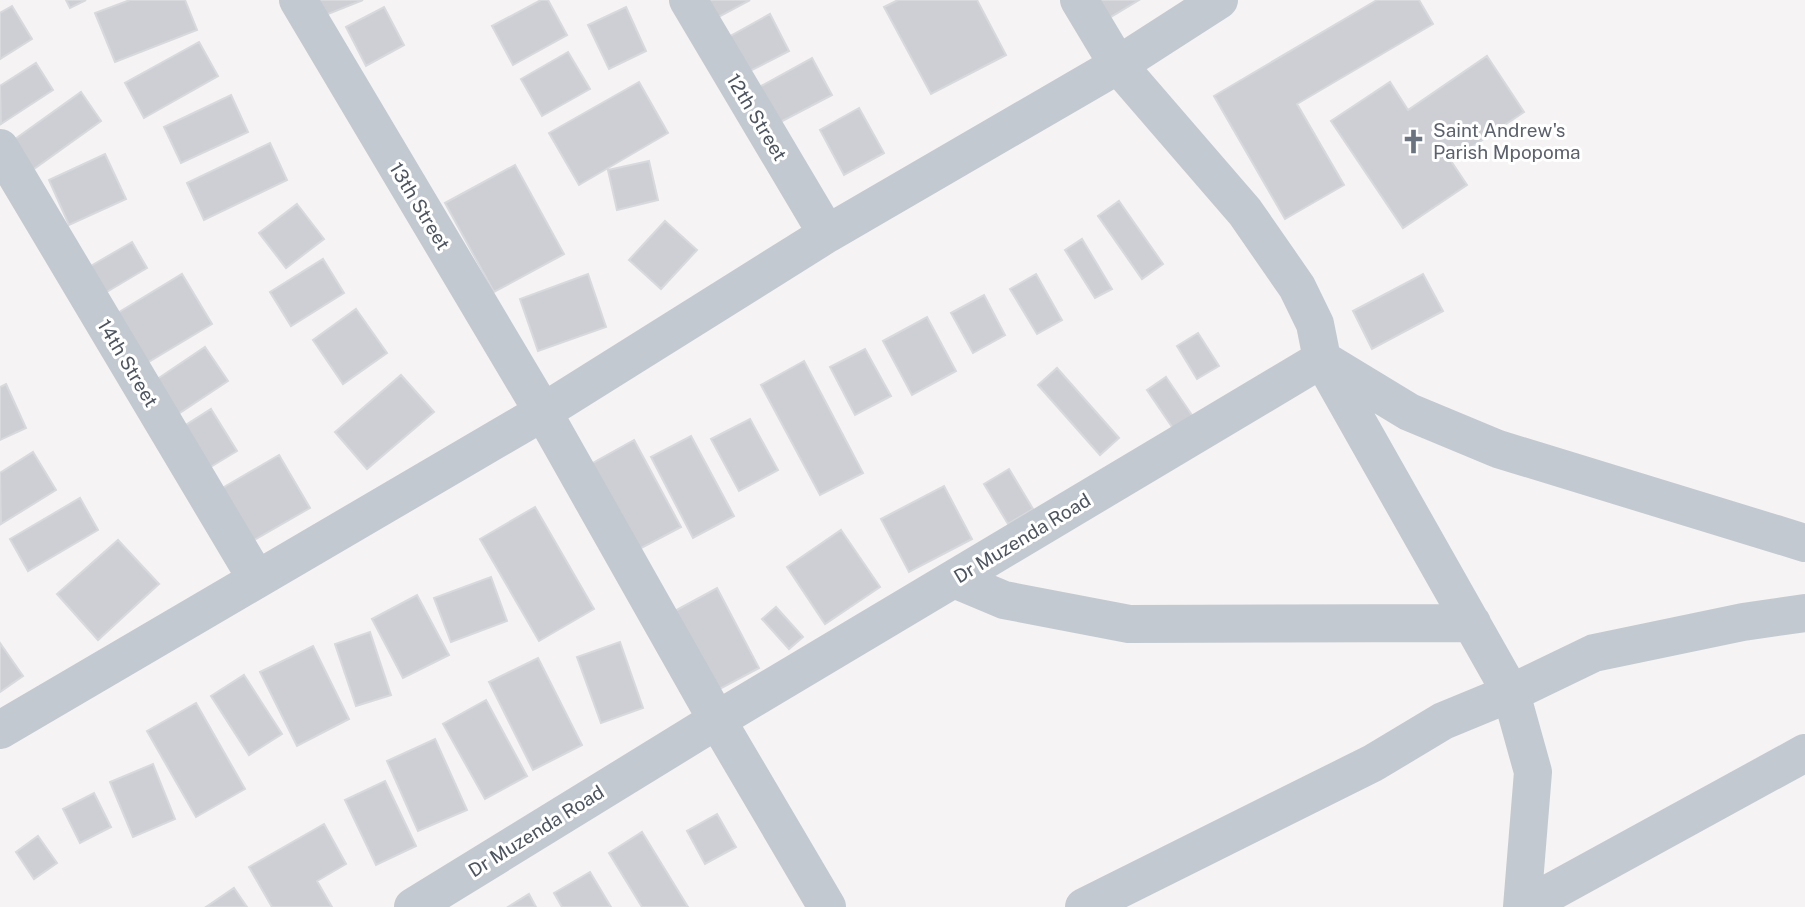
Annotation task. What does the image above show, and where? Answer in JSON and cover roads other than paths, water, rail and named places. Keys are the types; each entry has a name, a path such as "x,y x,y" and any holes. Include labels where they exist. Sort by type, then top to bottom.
{"street":[{"name":"13th Street","path":"298,0 543,412 717,720 827,907"},
{"name":"12th Street","path":"688,0 827,234"},
{"path":"1079,0 1118,65 1252,223 1297,287 1315,324 1322,359 1511,693 1533,772 1523,907"},
{"path":"0,730 543,412 827,234 1118,65 1219,0"},
{"name":"14th Street","path":"0,148 256,578"},
{"path":"1322,359 1409,412 1498,449 1805,543"},
{"name":"Dr Muzenda Road","path":"413,907 717,720 1322,359"},
{"path":"954,579 1004,600 1129,624 1472,623"},
{"path":"1084,907 1373,763 1443,721 1511,693 1594,653 1743,622 1805,613"},
{"path":"1523,907 1805,752"}],"place":[{"name":"Saint Andrew's Parish Mpopoma","path":"1413,141"}]}
